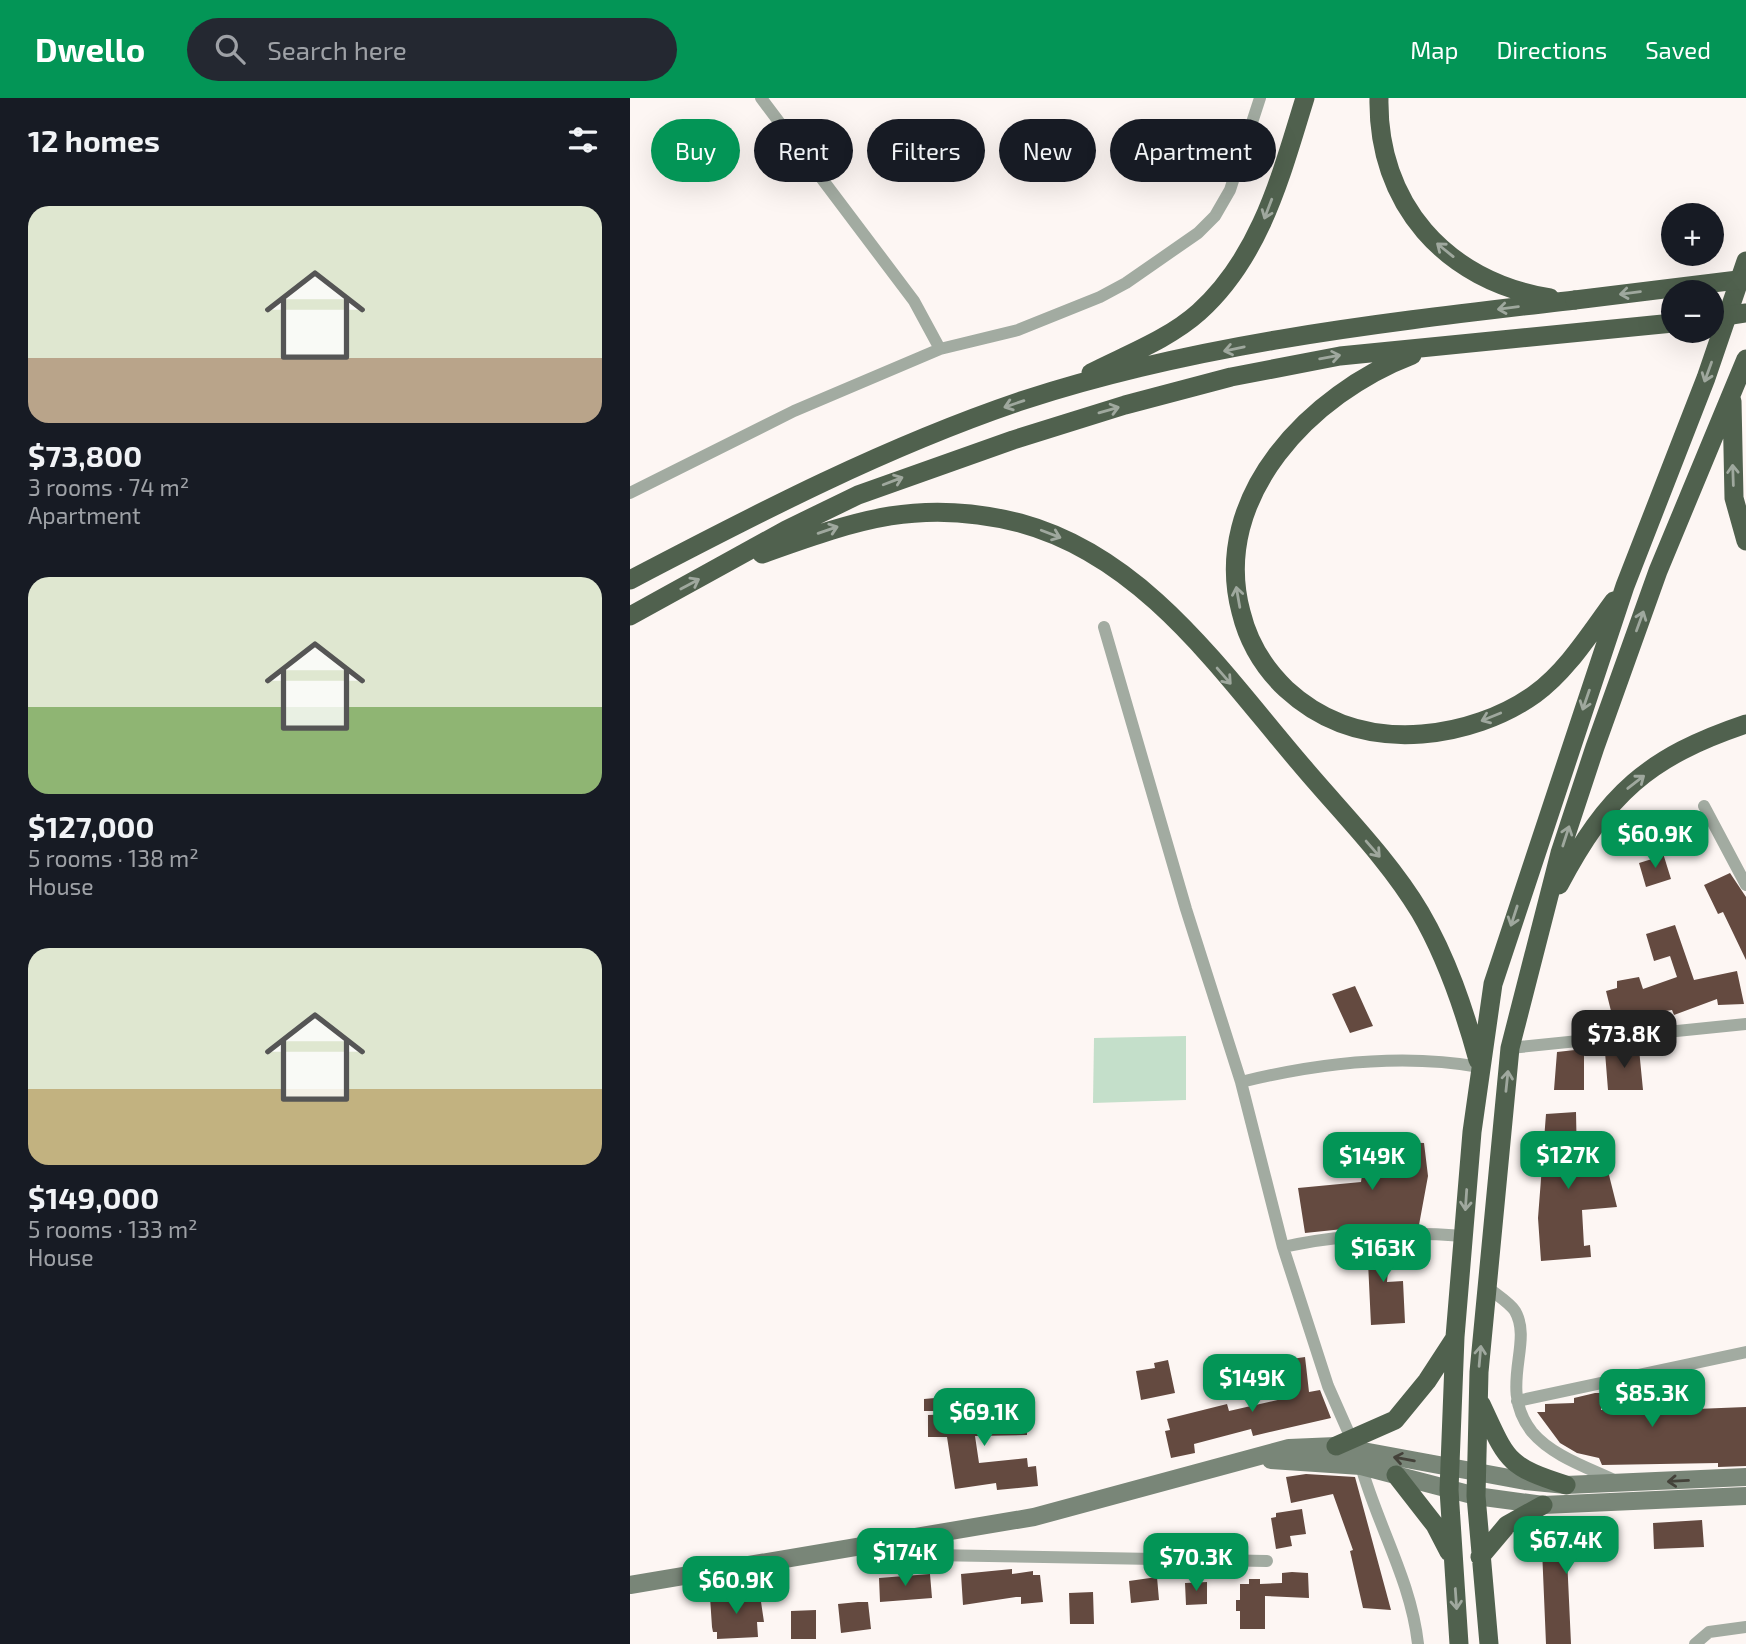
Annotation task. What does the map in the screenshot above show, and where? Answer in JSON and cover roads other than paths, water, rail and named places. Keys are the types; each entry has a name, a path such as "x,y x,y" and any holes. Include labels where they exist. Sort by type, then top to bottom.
{"highway":[{"path":"1061,389 1171,331 1198,313 1227,283 1258,236 1305,98"},
{"path":"1379,98 1382,148 1388,173 1412,218 1429,237 1464,265 1499,284 1536,295 1575,300"},
{"path":"1459,1644 1449,1490 1455,1337 1480,1067 1493,984 1625,586 1706,377 1746,261"},
{"path":"630,580 769,508 880,457 978,416 1061,389 1146,367 1294,337 1746,279"},
{"path":"1724,316 1746,313"},
{"path":"630,616 718,570 786,530 858,495 1060,424 1231,377 1340,355 1661,324"},
{"path":"1438,346 1377,370 1323,405 1278,453 1257,488 1236,541 1235,580 1249,636 1269,670 1304,704 1346,726 1384,735 1453,729 1496,715 1537,693 1559,671 1625,586"},
{"path":"1489,1644 1476,1496 1478,1399 1486,1286 1510,1048 1543,917 1582,787 1648,596 1746,359"},
{"path":"1732,392 1734,498 1746,541"},
{"path":"718,570 852,522 904,512 930,512 990,517 1045,531 1080,546 1120,570 1183,628 1402,884 1420,912 1448,971 1480,1067"},
{"path":"1543,917 1590,829 1614,800 1661,763 1692,744 1746,724"},
{"path":"1344,1442 1395,1420 1427,1381 1455,1337"},
{"path":"1478,1399 1506,1457 1533,1475 1566,1485"},
{"path":"1396,1475 1435,1525 1453,1559"},
{"path":"1480,1557 1493,1538 1507,1525 1543,1505"}],"main road":[{"path":"630,1585 1034,1517 1143,1486 1257,1459 1289,1448 1344,1442 1478,1473 1566,1485 1746,1477"},
{"path":"1257,1459 1361,1466 1476,1496 1543,1505 1746,1496"}],"street":[{"path":"761,98 907,290 940,349"},
{"path":"630,493 794,411 940,349 1018,330 1100,298 1198,233 1215,216 1230,190 1260,98"},
{"path":"1104,627 1185,909 1241,1083 1283,1247 1344,1442"},
{"path":"1704,806 1746,885"},
{"path":"1510,1048 1746,1024"},
{"path":"1241,1083 1312,1068 1420,1059 1480,1067"},
{"path":"1283,1247 1354,1235 1427,1233 1464,1236"},
{"path":"1486,1286 1514,1309 1519,1321 1521,1338 1515,1374 1517,1401 1531,1430 1542,1441 1621,1484"},
{"path":"1517,1401 1746,1352"},
{"path":"1361,1466 1371,1500 1414,1611 1418,1644"},
{"path":"900,1541 930,1555 1267,1561"},
{"path":"1695,1644 1709,1632 1746,1627"}]}
